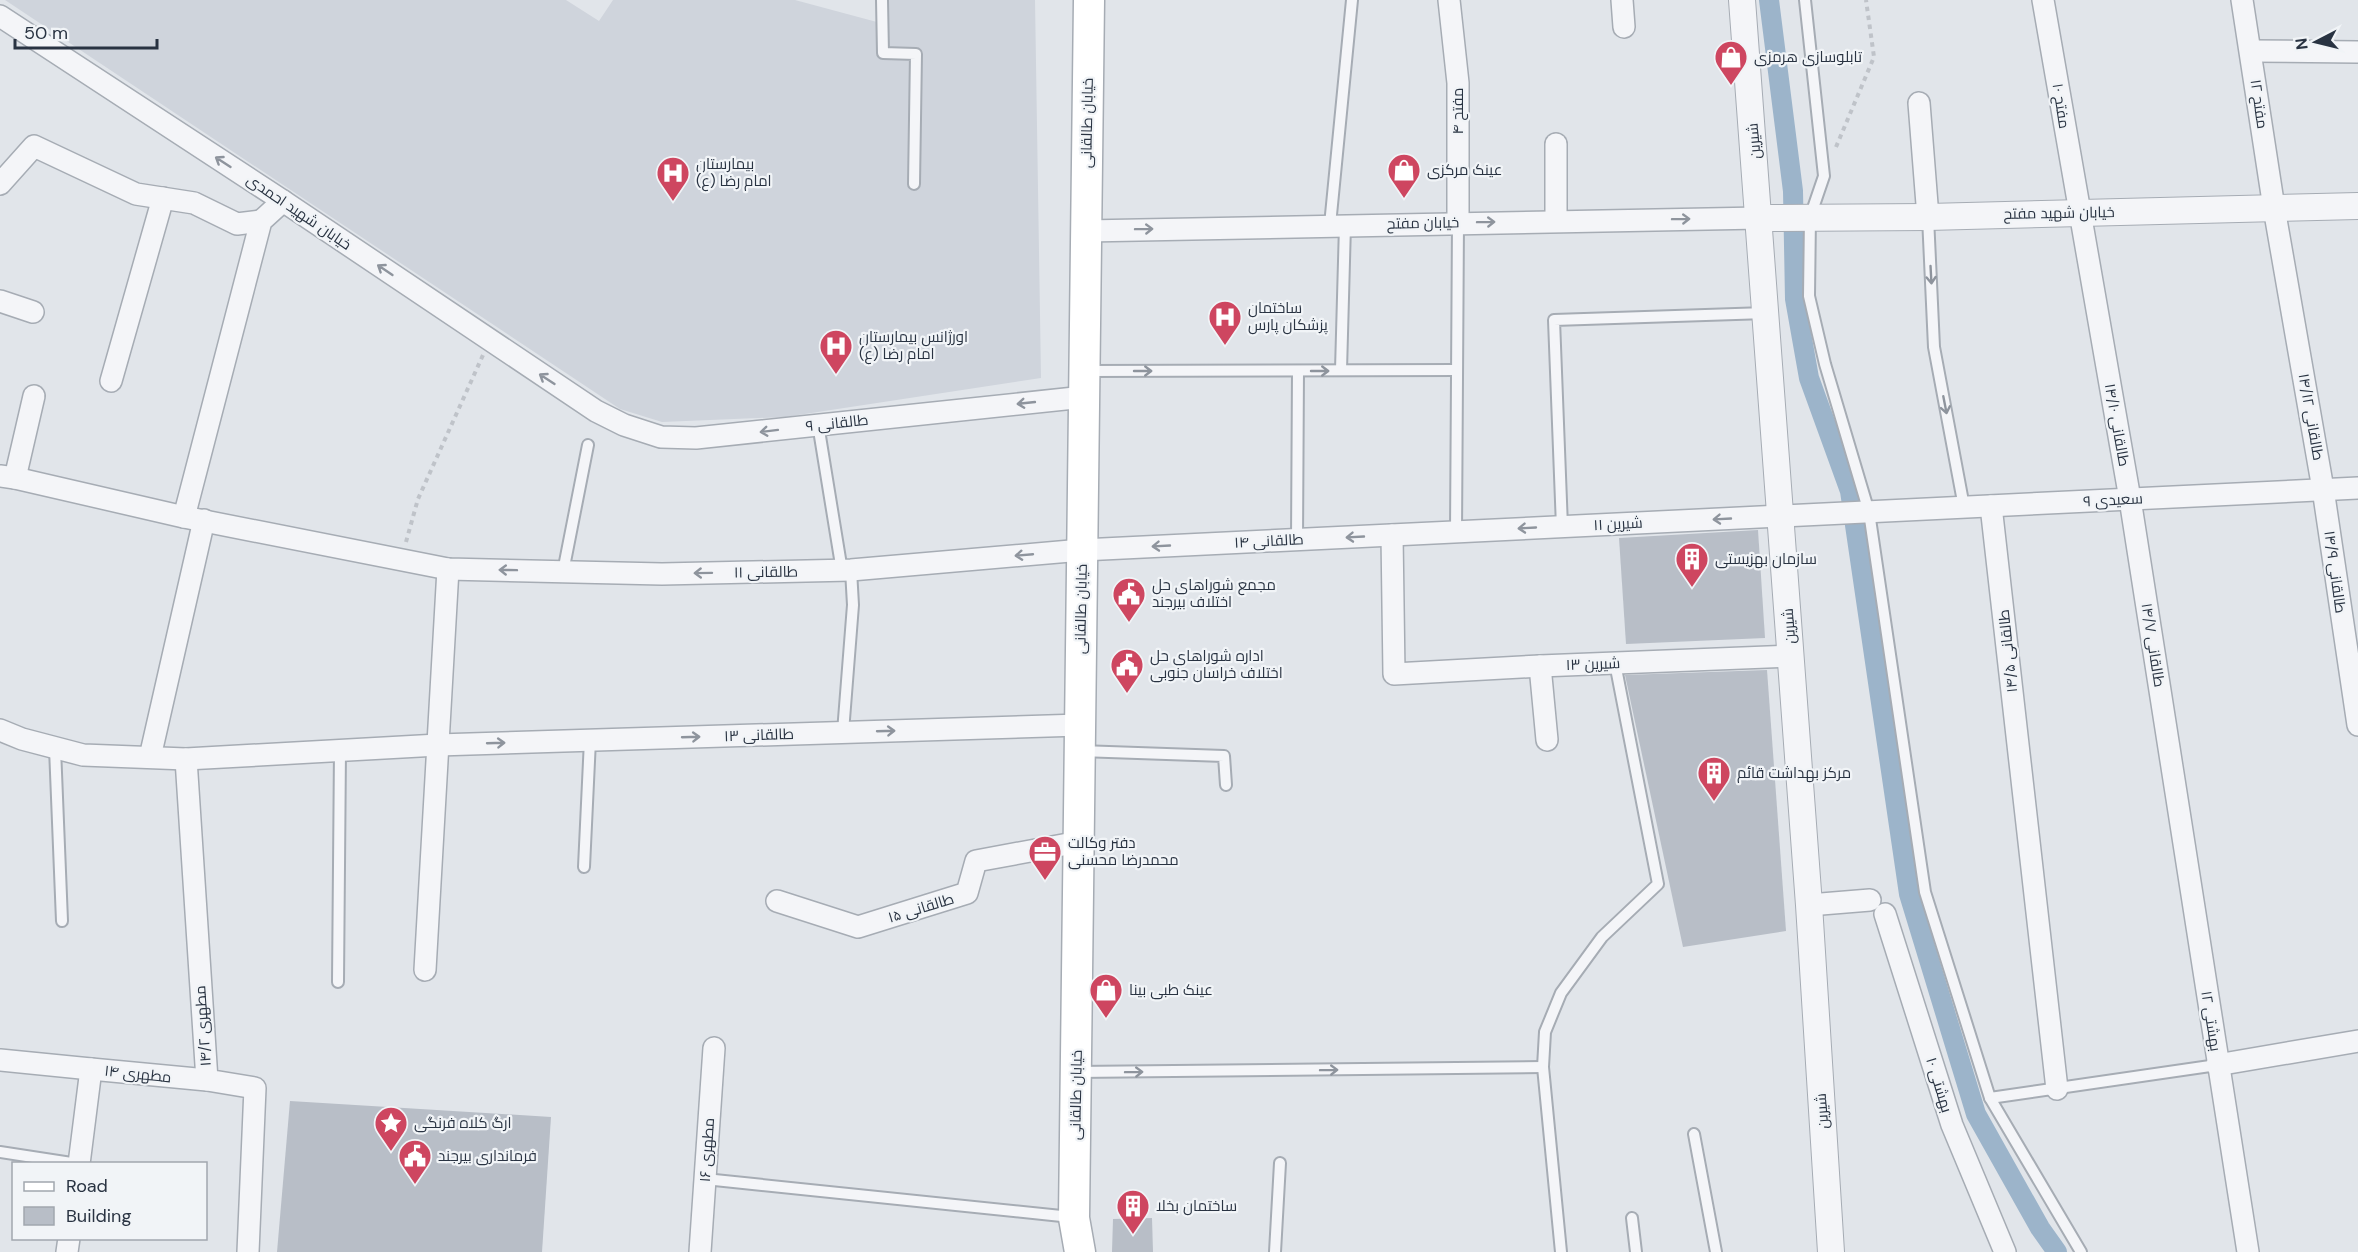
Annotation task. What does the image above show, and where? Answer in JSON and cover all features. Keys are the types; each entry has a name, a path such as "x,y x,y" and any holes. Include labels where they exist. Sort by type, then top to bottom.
{"main road":[{"name":"خیابان طالقانی","path":"1074,1218 1089,0"},
{"path":"1066,1252 1074,1218"},
{"path":"1074,1218 1080,1252"}],"street":[{"name":"مفتح ۴","path":"1449,0 1458,83 1458,223"},
{"path":"1622,0 1624,27"},
{"name":"شیرین","path":"1742,0 1760,218 1809,905 1831,1252"},
{"name":"مفتح ۱۰","path":"2043,0 2104,352"},
{"name":"مفتح ۱۲","path":"2242,0 2274,208 2299,345"},
{"name":"خیابان شهید احمدی","path":"0,16 283,201 596,411"},
{"path":"2251,51 2358,52"},
{"path":"1919,103 1928,217"},
{"path":"1556,144 1556,221"},
{"path":"0,184 34,146 136,194 194,203 237,224 261,221"},
{"path":"111,381 163,198"},
{"path":"150,757 194,518 261,221 283,201"},
{"name":"خیابان شهید مفتح","path":"1760,218 1928,217 2358,206"},
{"name":"خیابان مفتح","path":"1086,231 1760,218"},
{"path":"0,301 33,312"},
{"name":"طالقانی ۱۴/۱۲","path":"2299,345 2323,489"},
{"name":"طالقانی ۱۴/۱۰","path":"2104,352 2130,499"},
{"name":"طالقانی ۹","path":"596,411 624,425 661,437 696,438 818,424 1084,384"},
{"path":"7,477 34,396"},
{"name":"طالقانی ۱۱","path":"7,477 194,518 448,569 662,574 846,570 1082,550"},
{"name":"سعیدی ۹","path":"1826,514 2358,488"},
{"name":"طالقانی ۱۴/۹","path":"2323,489 2358,725"},
{"name":"طالقانی ۱۴/۷","path":"2130,499 2176,790"},
{"name":"طالقانی ۱۴/۵","path":"1991,506 2057,1089"},
{"name":"شیرین ۱۱","path":"1456,532 1826,514"},
{"name":"طالقانی ۱۴","path":"1082,550 1456,532"},
{"name":"شیرین ۱۳","path":"1392,535 1395,674 1791,656"},
{"path":"425,970 448,569"},
{"path":"1540,666 1547,740"},
{"name":"طالقانی ۱۳","path":"0,730 22,739 83,755 186,759 438,745 843,732 1080,738"},
{"name":"مطهری ۱۴/۲","path":"186,759 207,1080 255,1088 248,1252"},
{"name":"بهشتی ۱۲","path":"2176,790 2217,1065 2248,1252"},
{"name":"طالقانی ۱۵","path":"777,901 858,927 967,893 976,861 1079,842"},
{"path":"1809,905 1870,900"},
{"name":"بهشتی ۱۰","path":"1885,914 1952,1125 2005,1252"},
{"path":"2217,1065 2358,1041"},
{"name":"مطهری ۱۶","path":"700,1252 714,1048"},
{"path":"0,1060 92,1069"},
{"name":"مطهری ۱۴","path":"78,1162 92,1069 207,1080"}],"lane":[{"path":"882,0 884,53 916,54 914,184"},
{"path":"1341,370 1338,225 1352,0"},
{"path":"1805,0 1824,176 1810,217 1809,296 1825,364 1869,512 1925,891 1990,1098 2081,1252"},
{"path":"1928,217 1934,347 1964,507"},
{"path":"1456,532 1458,223"},
{"path":"1563,527 1554,320 1766,314"},
{"path":"1084,384 1298,371 1457,370"},
{"path":"1297,540 1298,371"},
{"path":"818,424 854,605 843,732"},
{"path":"563,572 588,445"},
{"path":"1561,1252 1544,1068 1545,1032 1561,993 1602,937 1658,884 1615,663"},
{"path":"1080,738 1224,756 1226,785"},
{"path":"584,867 590,740"},
{"path":"55,748 63,921"},
{"path":"338,982 340,750"},
{"path":"1990,1098 2217,1065"},
{"path":"1076,1072 1544,1068"},
{"path":"1695,1134 1716,1252"},
{"path":"0,1152 65,1162"},
{"path":"1275,1252 1280,1163"},
{"path":"705,1179 1074,1218"},
{"path":"1632,1218 1636,1252"}],"path":[{"path":"1824,176 1874,57 1866,0"},
{"path":"400,560 418,499 489,341"}],"shaded area":[{"name":"بیمارستان امام رضا (ع)","path":"5,0 566,0 599,21 613,0 795,0 888,25 887,0 1035,0 1041,378 785,417 662,422 620,409"}],"building":[{"name":"سازمان بهزیستی","path":"1758,530 1765,638 1626,644 1619,538"},
{"name":"مرکز بهداشت قائم","path":"1767,670 1786,931 1683,947 1625,675"},
{"name":"فرمانداری بیرجند","path":"290,1101 551,1117 542,1252 277,1252"},
{"name":"ساختمان بخلا","path":"1152,1218 1153,1252 1112,1252 1113,1219"}],"waterway":[{"path":"1769,0 1793,191 1795,299 1809,378 1850,491 1909,894 1976,1114 2040,1228 2057,1252"}],"place":[{"name":"تابلوسازی هرمزی","path":"1731,86"},
{"name":"عینک مرکزی","path":"1404,199"},
{"name":"بیمارستان امام رضا (ع)","path":"673,202"},
{"name":"ساختمان پزشکان پارس","path":"1225,346"},
{"name":"اورژانس بیمارستان امام رضا (ع)","path":"836,375"},
{"name":"سازمان بهزیستی","path":"1692,588"},
{"name":"مجمع شوراهای حل اختلاف بیرجند","path":"1129,623"},
{"name":"اداره شوراهای حل اختلاف خراسان جنوبی","path":"1127,694"},
{"name":"مرکز بهداشت قائم","path":"1714,802"},
{"name":"دفتر وکالت محمدرضا محسنی","path":"1045,881"},
{"name":"عینک طبی بینا","path":"1106,1019"},
{"name":"ارگ کلاه فرنگی","path":"391,1152"},
{"name":"فرمانداری بیرجند","path":"415,1185"},
{"name":"ساختمان بخلا","path":"1133,1235"}]}
